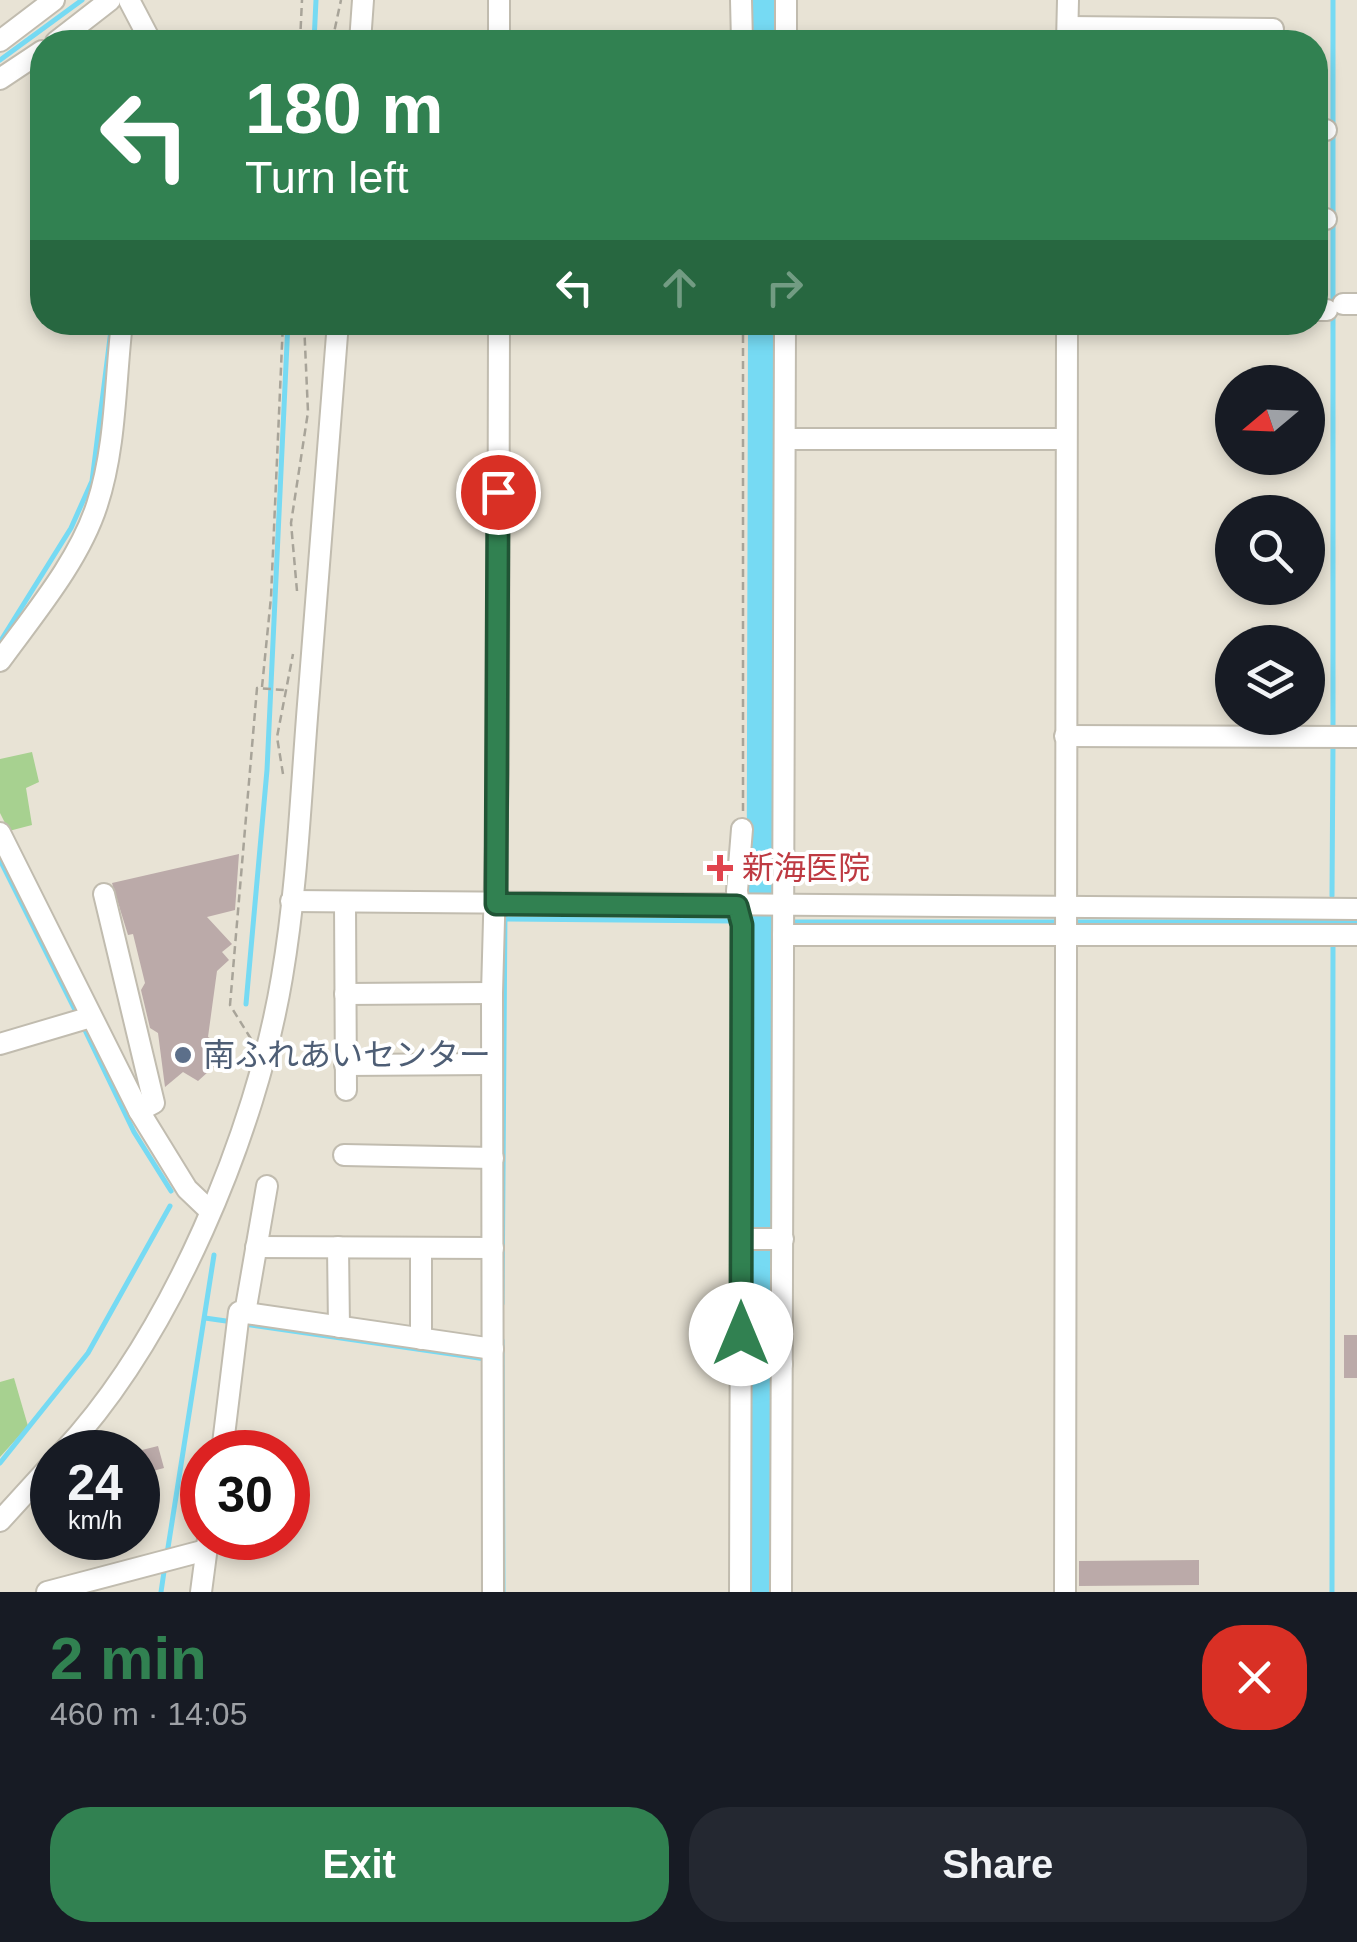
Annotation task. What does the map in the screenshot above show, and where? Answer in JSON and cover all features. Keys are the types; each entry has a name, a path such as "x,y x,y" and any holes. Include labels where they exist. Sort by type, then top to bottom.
{"street":[{"path":"0,41 54,0"},
{"path":"71,30 110,0"},
{"path":"129,0 144,30"},
{"path":"361,30 363,0"},
{"path":"499,0 499,30"},
{"path":"741,0 742,30"},
{"path":"786,0 786,30"},
{"path":"1068,0 1068,30"},
{"path":"1264,30 1273,29"},
{"path":"0,79 30,59"},
{"path":"0,660 68,561 96,508 109,458 121,335"},
{"path":"80,1430 131,1364 169,1297 234,1154 272,1029 292,901 337,335"},
{"path":"493,1592 492,993 503,904 499,335"},
{"path":"782,1592 776,1239 784,936 777,906 785,335"},
{"path":"1064,1592 1062,927 1066,736 1061,440 1066,335"},
{"path":"784,439 1061,440"},
{"path":"1066,736 1357,737"},
{"path":"740,1592 744,1239 742,829"},
{"path":"0,833 84,1020 187,1190 209,1210"},
{"path":"104,894 154,1104 139,1111"},
{"path":"292,901 777,906 1062,927 1357,936"},
{"path":"344,902 346,1090"},
{"path":"784,936 1062,927 1357,908"},
{"path":"345,994 492,993"},
{"path":"0,1044 84,1020"},
{"path":"345,1065 492,1064"},
{"path":"344,1155 493,1158"},
{"path":"225,1430 240,1319 267,1186"},
{"path":"744,1239 776,1239"},
{"path":"256,1247 493,1248"},
{"path":"338,1247 338,1327"},
{"path":"420,1339 421,1248"},
{"path":"240,1319 338,1327 420,1339 493,1356"},
{"path":"743,1365 776,1364"},
{"path":"0,1521 30,1488"},
{"path":"47,1592 180,1553"},
{"path":"202,1592 205,1560"}],"path":[{"path":"301,30 302,0"},
{"path":"335,30 341,0"},
{"path":"263,688 282,335"},
{"path":"297,601 291,524 308,412 305,335"},
{"path":"742,829 743,335"},
{"path":"290,789 282,772 277,737 294,648"},
{"path":"255,1044 230,1004 257,688 284,690"}],"green space":[{"path":"32,752 39,782 26,788 32,825 9,831 0,813 0,759"},
{"path":"14,1378 28,1426 0,1457 0,1382"}],"building":[{"path":"239,854 235,910 207,917 232,944 222,952 229,960 217,971 208,1037 217,1042 219,1062 198,1081 183,1072 165,1087 158,1033 150,1028 141,990 145,983 133,934 128,935 112,883"},
{"path":"1344,1335 1357,1335 1357,1378 1344,1378"},
{"path":"1199,1560 1199,1585 1079,1586 1079,1561"}],"waterway":[{"path":"41,30 82,0"},
{"path":"315,30 316,0"},
{"path":"762,0 762,30"},
{"path":"1333,0 1333,733"},
{"path":"0,60 30,38"},
{"path":"0,642 71,528 92,481 110,335"},
{"path":"246,1004 267,770 287,335"},
{"path":"759,1592 762,335"},
{"path":"1332,896 1333,744"},
{"path":"0,860 77,1014"},
{"path":"505,870 505,899"},
{"path":"502,1304 505,910"},
{"path":"505,919 733,921"},
{"path":"748,921 760,921"},
{"path":"792,922 1059,922"},
{"path":"1070,922 1357,922"},
{"path":"760,925 769,925"},
{"path":"1332,1592 1333,946"},
{"path":"82,1024 134,1132 171,1191"},
{"path":"0,1463 88,1353 170,1206"},
{"path":"167,1554 214,1255"},
{"path":"205,1318 233,1322"},
{"path":"244,1324 486,1359"},
{"path":"502,1340 503,1592"},
{"path":"161,1592 165,1565"}],"place":[{"name":"新海医院","path":"720,868"},
{"name":"南ふれあいセンター","path":"183,1055"}],"route":[{"path":"498,492 496,904 737,906 742,925 741,1334"}]}
